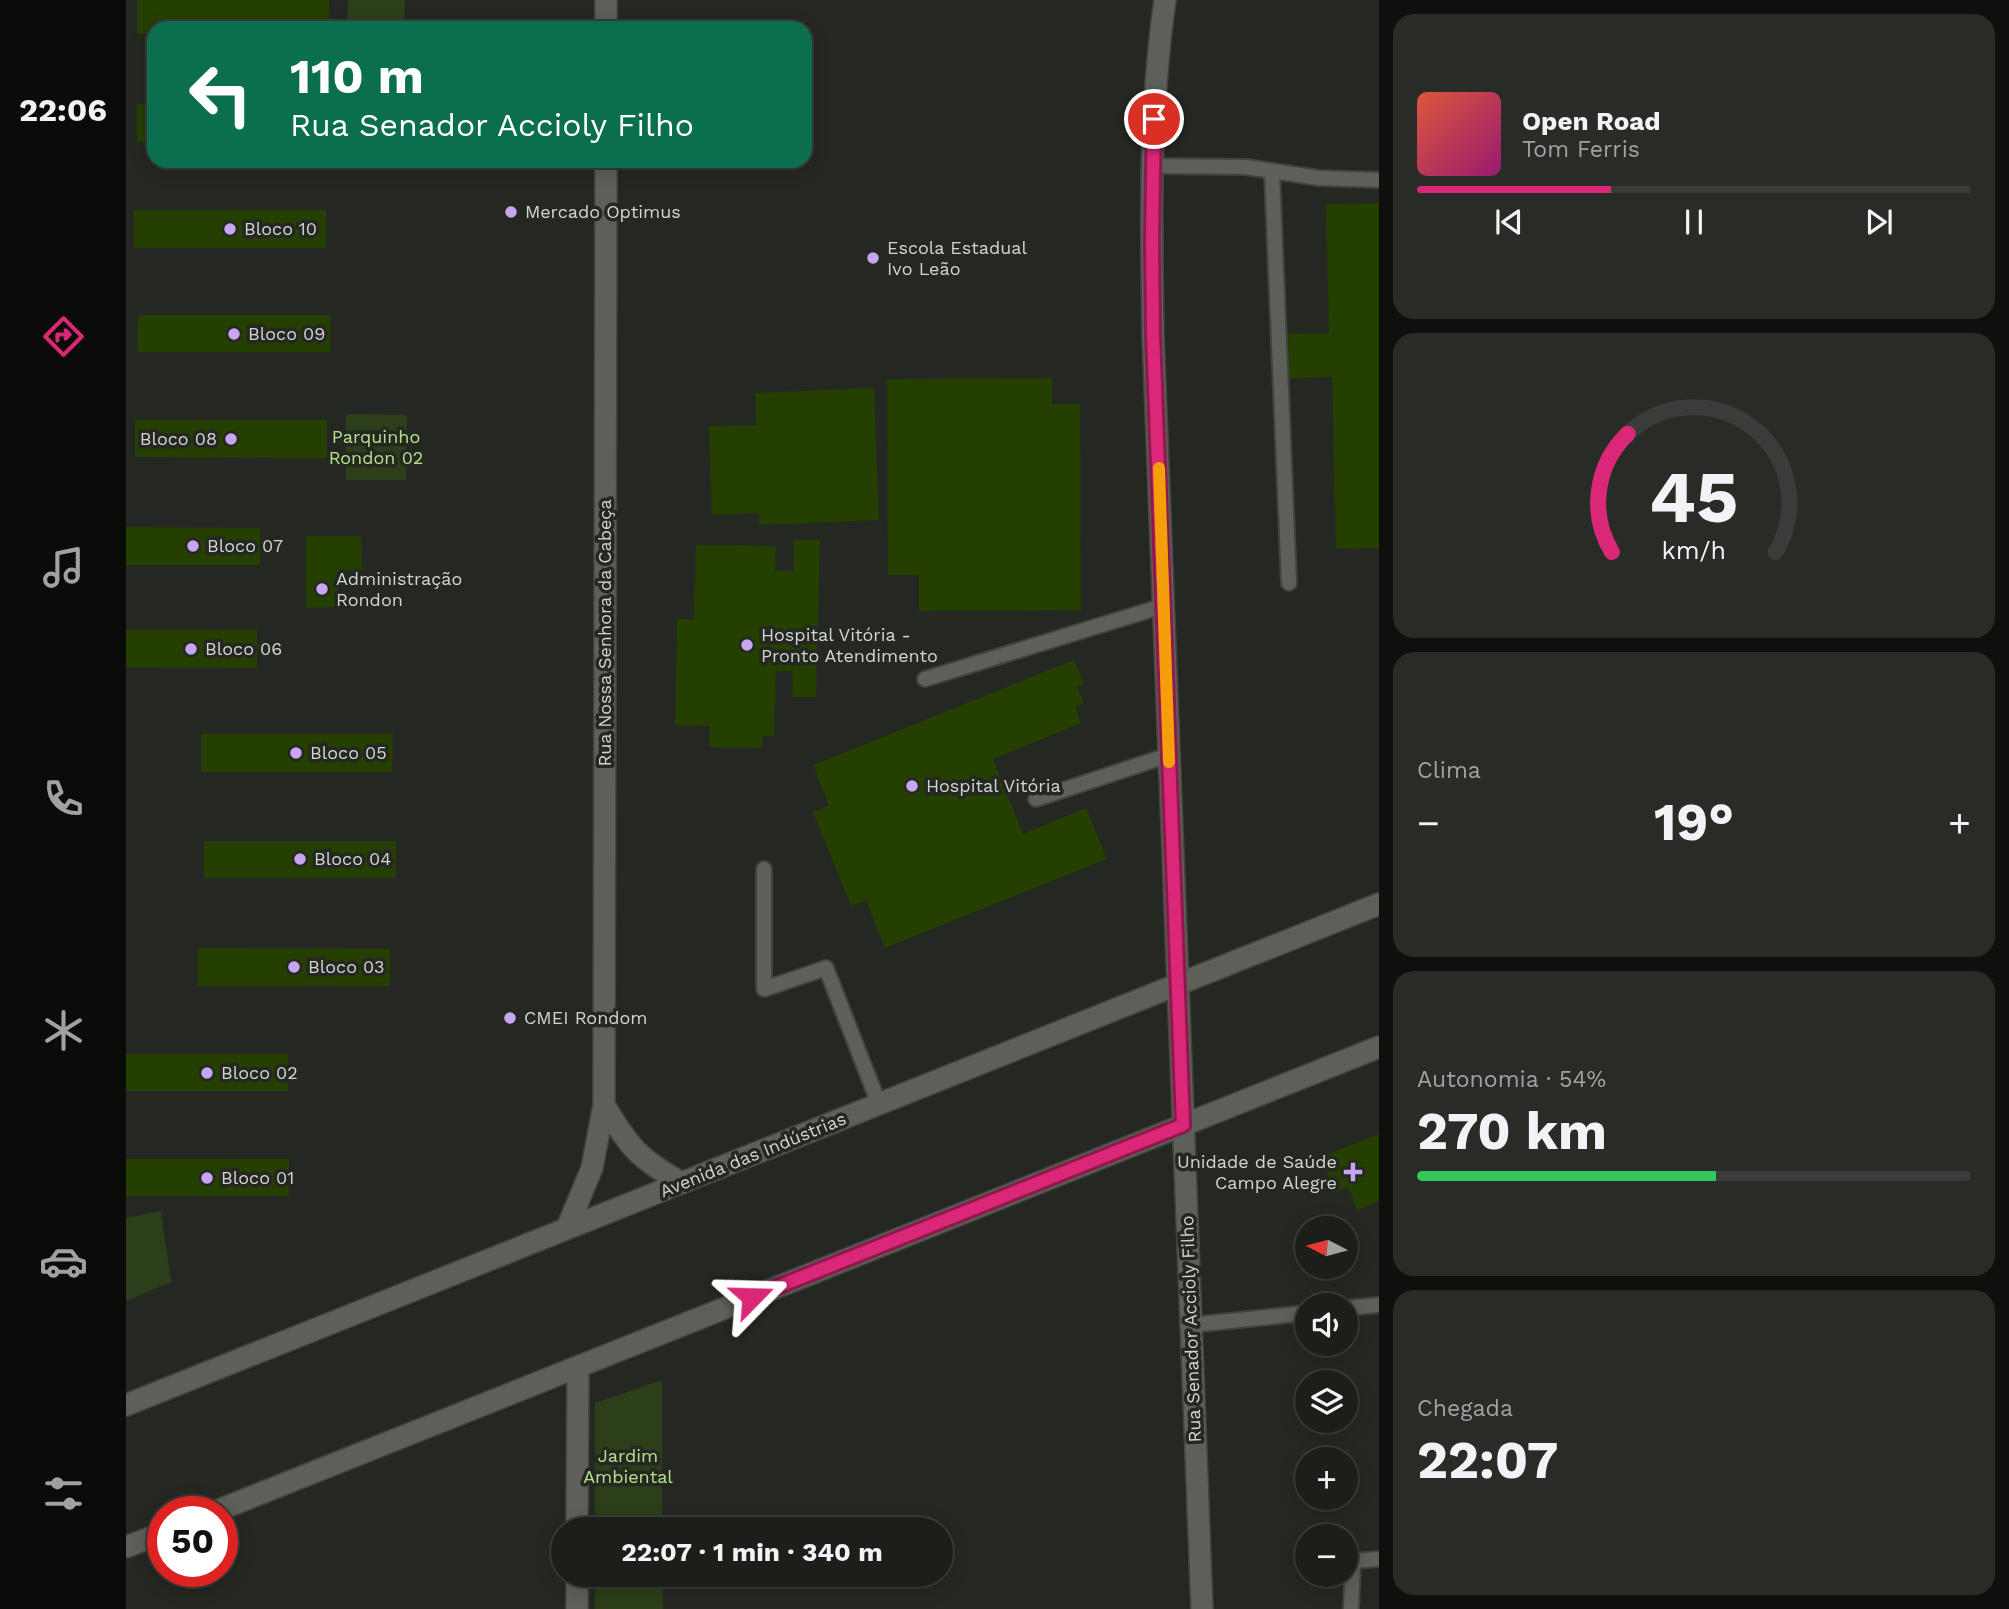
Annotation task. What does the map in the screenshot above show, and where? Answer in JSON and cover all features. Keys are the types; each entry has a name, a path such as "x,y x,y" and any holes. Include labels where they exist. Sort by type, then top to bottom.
{"street":[{"path":"606,0 606,21"},
{"name":"Rua Senador Accioly Filho","path":"1165,0 1158,57 1152,166 1153,334 1202,1609"},
{"name":"Rua Nossa Senhora da Cabeça","path":"567,1228 592,1168 604,1105 606,168"},
{"name":"Avenida das Indústrias","path":"126,1405 1379,904"},
{"path":"238,1502 1379,1047"},
{"path":"604,1105 635,1152 682,1183"},
{"path":"577,1517 578,1367"},
{"path":"126,1547 147,1539"},
{"path":"577,1587 577,1609"}],"lane":[{"path":"1152,166 1246,167 1272,173 1320,178 1379,180"},
{"path":"1272,173 1289,583"},
{"path":"925,679 1163,607"},
{"path":"1037,799 1169,755"},
{"path":"764,869 764,989 826,968 878,1104"},
{"path":"1358,1307 1379,1305"},
{"path":"1191,1325 1295,1314"},
{"path":"1350,1609 1353,1561 1379,1559"}],"green space":[{"path":"348,0 405,0 404,21 347,21"},
{"name":"Parquinho Rondon 02","path":"346,414 407,415 406,480 346,480"},
{"path":"161,1211 171,1282 126,1301 126,1218"},
{"name":"Jardim Ambiental","path":"662,1380 662,1517 595,1517 595,1403"},
{"path":"595,1587 662,1587 663,1609 595,1609"}],"building":[{"path":"137,0 329,0 329,21 147,21 147,34 137,34"},
{"path":"137,104 147,104 147,142 137,142"},
{"path":"1379,203 1379,548 1336,549 1332,377 1289,378 1288,334 1329,333 1326,204"},
{"name":"Bloco 10","path":"134,210 326,210 326,248 134,248"},
{"name":"Bloco 09","path":"138,315 330,315 330,352 137,352"},
{"path":"1052,378 1052,404 1080,404 1081,610 919,611 919,575 888,575 887,379"},
{"path":"874,388 879,520 759,525 759,513 712,515 709,426 756,425 755,393"},
{"name":"Bloco 08","path":"135,420 327,420 327,458 135,457"},
{"name":"Bloco 07","path":"126,527 260,528 260,565 126,565"},
{"name":"Administração Rondon","path":"306,536 361,536 362,571 339,571 339,607 306,608"},
{"name":"Hospital Vitória - Pronto Atendimento","path":"794,540 820,540 816,697 792,697 793,671 776,671 774,736 763,736 762,748 709,747 710,726 675,725 677,619 694,619 696,545 776,546 775,570 793,571"},
{"name":"Bloco 06","path":"126,630 257,630 257,668 126,667"},
{"name":"Hospital Vitória","path":"1074,660 1084,684 1077,687 1084,703 1075,707 1081,723 993,759 1023,834 1086,808 1107,859 885,948 866,900 851,906 813,812 829,806 813,765"},
{"name":"Bloco 05","path":"201,734 393,734 392,772 201,772"},
{"name":"Bloco 04","path":"204,841 396,841 396,878 204,878"},
{"name":"Bloco 03","path":"198,948 390,949 390,986 198,986"},
{"name":"Bloco 02","path":"126,1054 288,1054 288,1091 126,1091"},
{"name":"Unidade de Saúde Campo Alegre","path":"1379,1134 1379,1201 1357,1210 1348,1187 1335,1193 1321,1157"},
{"name":"Bloco 01","path":"126,1159 289,1159 289,1196 126,1196"}],"slow traffic":[{"path":"1159,468 1169,762"}],"place":[{"name":"Mercado Optimus","path":"511,212"},
{"name":"Bloco 10","path":"230,229"},
{"name":"Escola Estadual Ivo Leão","path":"873,258"},
{"name":"Bloco 09","path":"234,334"},
{"name":"Bloco 08","path":"231,439"},
{"name":"Bloco 07","path":"193,546"},
{"name":"Administração Rondon","path":"322,589"},
{"name":"Hospital Vitória - Pronto Atendimento","path":"747,645"},
{"name":"Bloco 06","path":"191,649"},
{"name":"Bloco 05","path":"296,753"},
{"name":"Hospital Vitória","path":"912,786"},
{"name":"Bloco 04","path":"300,859"},
{"name":"Bloco 03","path":"294,967"},
{"name":"CMEI Rondom","path":"510,1018"},
{"name":"Bloco 02","path":"207,1073"},
{"name":"Unidade de Saúde Campo Alegre","path":"1353,1172"},
{"name":"Bloco 01","path":"207,1178"}],"route":[{"path":"752,1297 1183,1125 1153,334 1154,119"}]}
